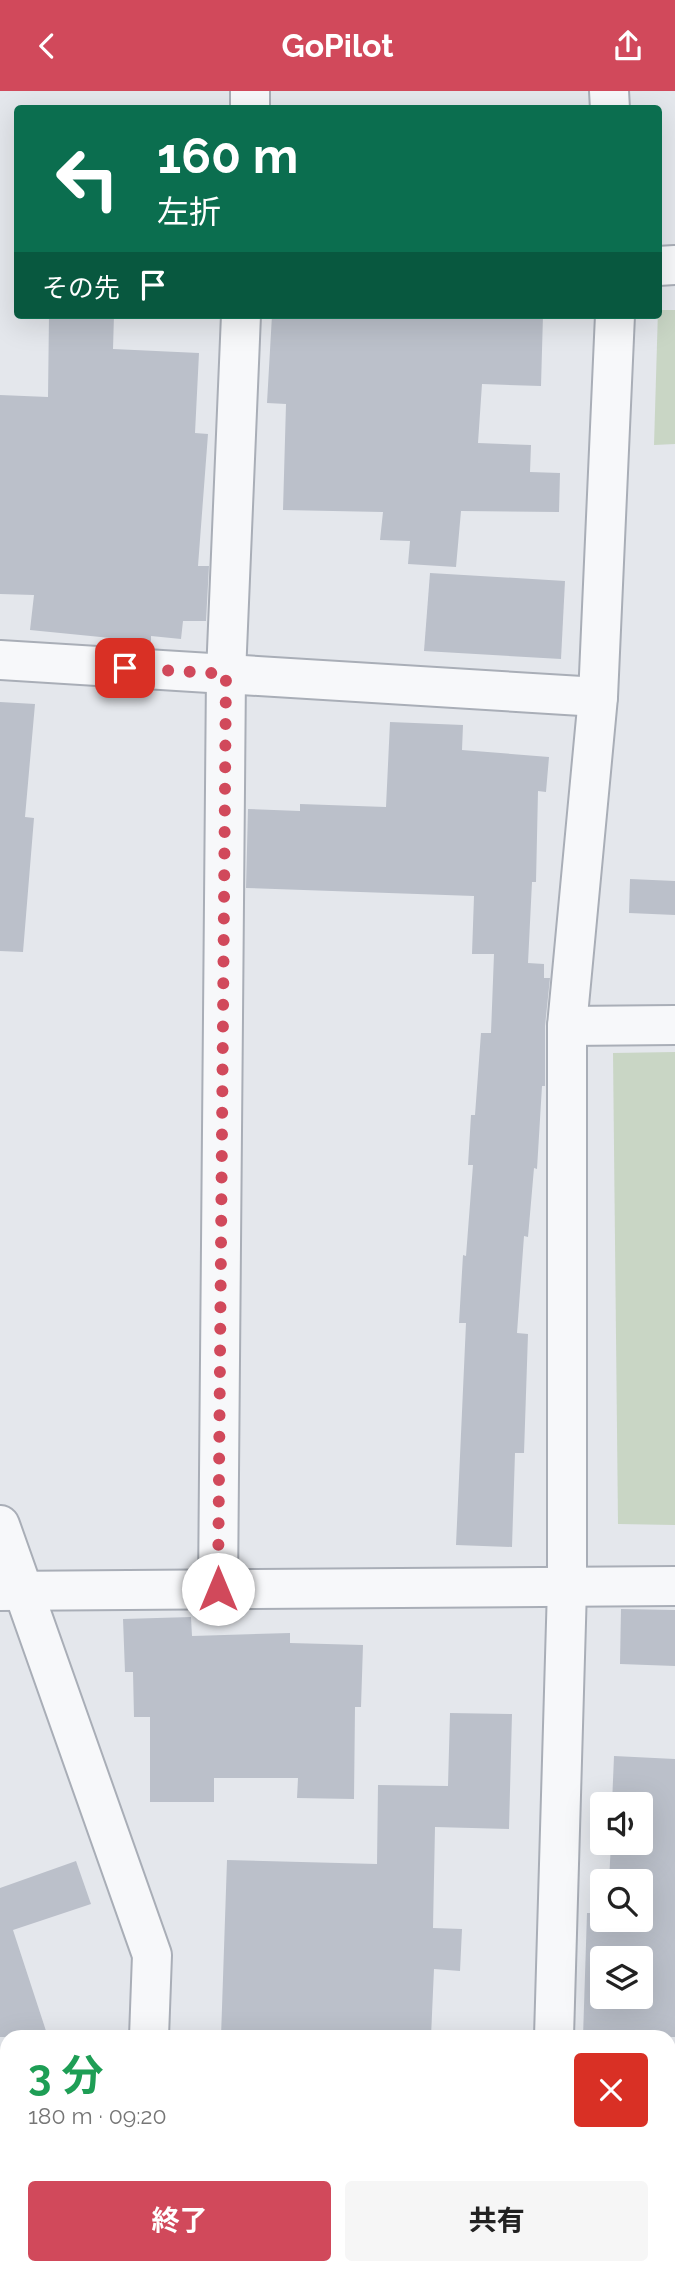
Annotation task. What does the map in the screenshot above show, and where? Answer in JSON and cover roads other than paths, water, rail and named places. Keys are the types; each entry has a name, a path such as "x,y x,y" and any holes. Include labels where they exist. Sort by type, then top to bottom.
{"street":[{"path":"218,1589 226,674 241,319"},
{"path":"554,2030 567,1588 567,1026 598,697 615,319"},
{"path":"0,660 598,697"},
{"path":"567,1026 675,1025"},
{"path":"0,1525 12,1590 152,1955 149,2030"},
{"path":"12,1590 675,1586"}]}
